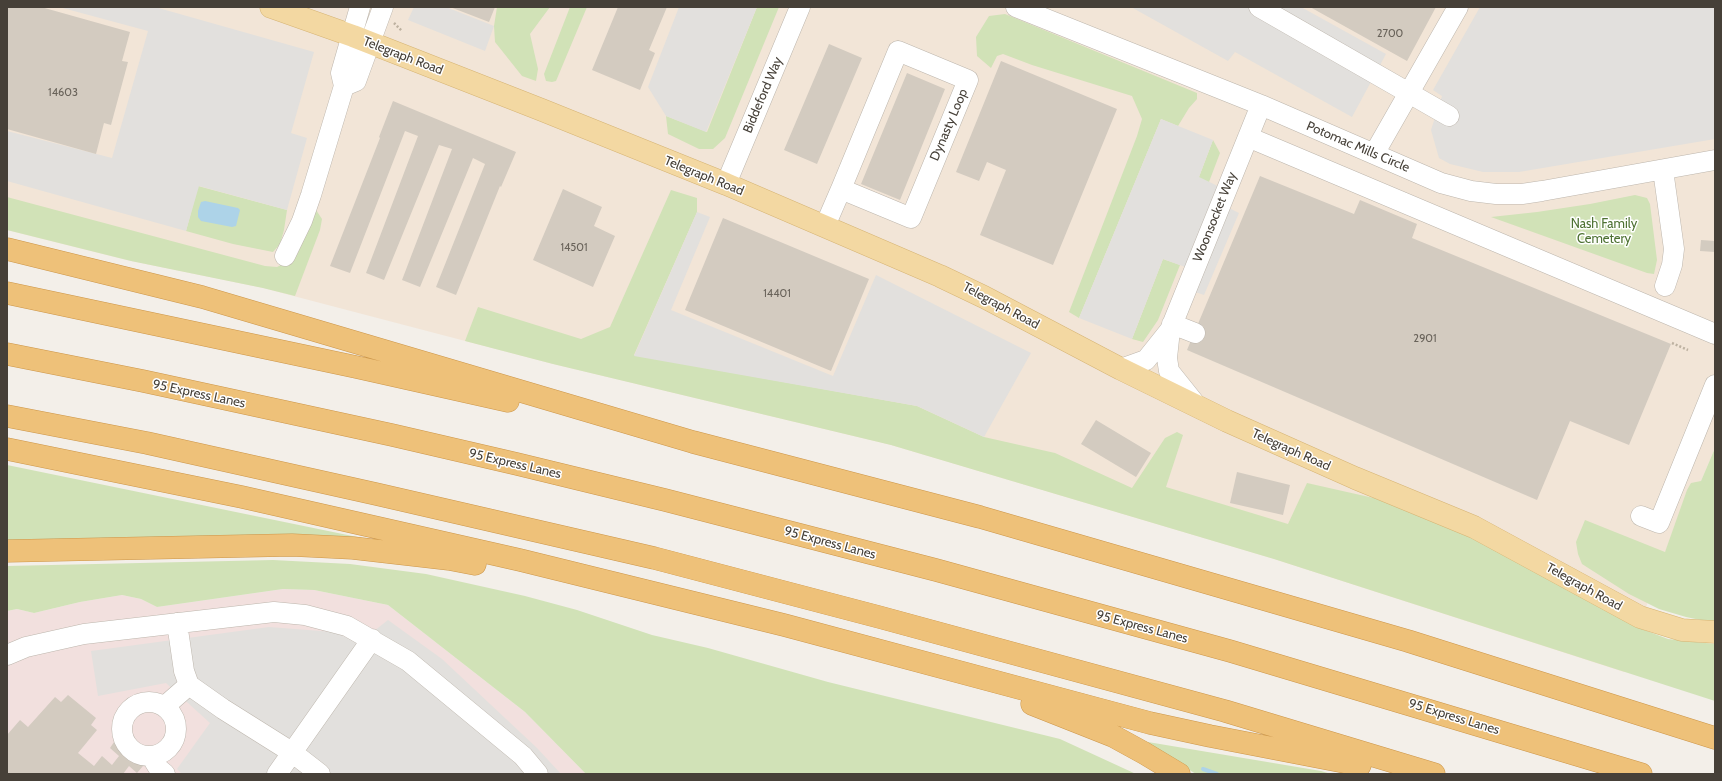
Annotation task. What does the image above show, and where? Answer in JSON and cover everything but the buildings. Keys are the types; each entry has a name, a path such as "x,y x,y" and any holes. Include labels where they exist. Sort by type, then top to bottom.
{"highway":[{"path":"7,250 202,297 693,442 980,518 1408,641 1715,738"},
{"path":"7,293 364,368 693,442"},
{"name":"95 Express Lanes","path":"7,354 143,381 392,435 665,500 936,570 1230,651 1641,774"},
{"path":"7,416 147,443 369,492 661,560 879,617 1225,711 1434,774"},
{"path":"7,449 242,497 377,527 784,625 1150,723 1408,774"},
{"path":"7,551 292,545 353,548 449,559 499,569 656,594"},
{"path":"927,663 1113,736 1179,774"}],"main road":[{"name":"Telegraph Road","path":"272,7 361,39 726,184 957,283 1121,369 1197,406 1314,461 1474,527 1640,617 1682,630 1715,632"}],"street":[{"path":"360,7 361,39"},
{"name":"Biddeford Way","path":"726,184 800,7"},
{"name":"Potomac Mills Circle","path":"1016,7 1048,13 1441,183 1471,191 1496,194 1522,194 1715,160"},
{"path":"1259,7 1449,116"},
{"path":"1374,154 1458,7"},
{"path":"284,256 302,220 311,195 344,86 341,73 361,39 387,14"},
{"name":"Dynasty Loop","path":"825,226 898,51 968,80 911,218 841,189"},
{"name":"Woonsocket Way","path":"1197,406 1169,370 1167,358 1171,327 1261,105"},
{"path":"1248,137 1715,334"},
{"path":"1663,170 1674,250 1672,264 1665,286"},
{"path":"1171,327 1194,333"},
{"name":"Woonsocket Way","path":"1121,369 1146,360 1171,327"},
{"path":"1641,516 1659,523 1715,385"},
{"path":"7,655 26,647 84,634 274,612 305,615 347,626 408,661 523,756 538,774"},
{"path":"177,623 184,671 189,685 223,709 293,753 320,774"},
{"path":"277,774 372,639"},
{"path":"165,706 189,685"},
{"path":"155,702 165,706 171,712 174,719 176,733 171,745 165,750 151,756 137,753 126,743 122,729 123,721 129,710 141,703 155,702"},
{"path":"151,756 159,769 165,774"}],"path":[{"path":"387,14 402,31"},
{"path":"1672,343 1688,350"}],"shaded area":[{"path":"7,7 1715,7 1715,448 1701,481 1665,552 1624,672 1274,559 891,445 553,364 263,288 131,261 7,230"},
{"path":"59,7 155,7 314,52 291,133 307,138 287,210 199,186 186,231 7,181 7,131 112,158 148,31"},
{"path":"414,7 446,7 494,26 485,51 408,20"},
{"path":"679,7 757,7 706,132 666,116 648,87"},
{"path":"1131,7 1301,7 1386,54 1352,117 1235,52 1228,61"},
{"path":"1480,7 1715,7 1715,139 1519,172 1483,172 1450,164 1439,158 1431,130 1442,96 1433,90"},
{"path":"1161,119 1213,140 1199,177 1222,188 1229,208 1239,213 1204,295 1181,287 1188,268 1163,259 1132,339 1079,318"},
{"path":"697,212 710,217 671,310 833,376 876,275 1031,353 984,437 917,406 634,356"},
{"path":"283,589 314,590 388,605 525,712 586,774 7,774 7,611 17,609 34,613 80,602 122,595 141,599 157,607"},
{"path":"388,620 442,659 537,748 561,774 289,774 277,764 268,774 182,774 177,769 210,723 166,683 98,696 91,651 269,627 334,632 359,643"}],"green space":[{"path":"497,7 550,7 530,34 538,69 536,81 522,76 495,42 494,26"},
{"path":"570,7 587,7 556,81 546,81 544,74"},
{"path":"757,7 779,7 725,138 713,149 699,149 668,134 666,116 707,132"},
{"path":"1005,14 1197,93 1197,99 1189,108 1178,126 1161,119 1079,318 1069,312 1137,136 1142,119 1132,96 1032,65 1003,54 997,56 991,68 977,56 976,37 989,16"},
{"path":"1213,140 1220,153 1193,224 1185,214"},
{"path":"198,186 287,210 280,244 273,252 233,244 186,231"},
{"path":"671,190 697,198 697,212 634,355 917,406 984,437 1055,453 1132,488 1165,438 1177,432 1183,435 1166,487 1288,524 1307,483 1387,501 1475,536 1634,626 1668,639 1715,644 1715,701 1274,559 891,445 553,364 465,341 478,307 581,339 610,327"},
{"name":"Nash Family Cemetery","path":"1635,195 1647,198 1650,204 1657,260 1654,274 1647,273 1491,217 1590,204"},
{"path":"7,197 265,266 277,267 287,262 314,207 322,219 320,230 295,296 131,261 7,230"},
{"path":"1163,259 1180,265 1158,320 1143,342 1132,339"},
{"path":"1715,448 1715,623 1686,617 1659,609 1629,594 1582,564 1578,554 1576,542 1585,520 1665,552 1687,490 1691,483 1701,481"},
{"path":"7,465 85,481 367,539 7,541"},
{"path":"273,560 350,564 426,574 525,596 577,610 652,635 708,648 828,682 1060,739 1136,774 586,774 525,712 388,605 314,590 283,589 157,607 141,599 122,595 80,602 34,613 17,609 7,611 7,566"},
{"path":"1142,741 1321,771 1331,774 1196,774"}],"water":[{"path":"205,201 238,208 240,210 236,226 232,227 201,221 198,217 198,211 201,202"}],"waterway":[{"path":"1203,769 1217,774"}]}
